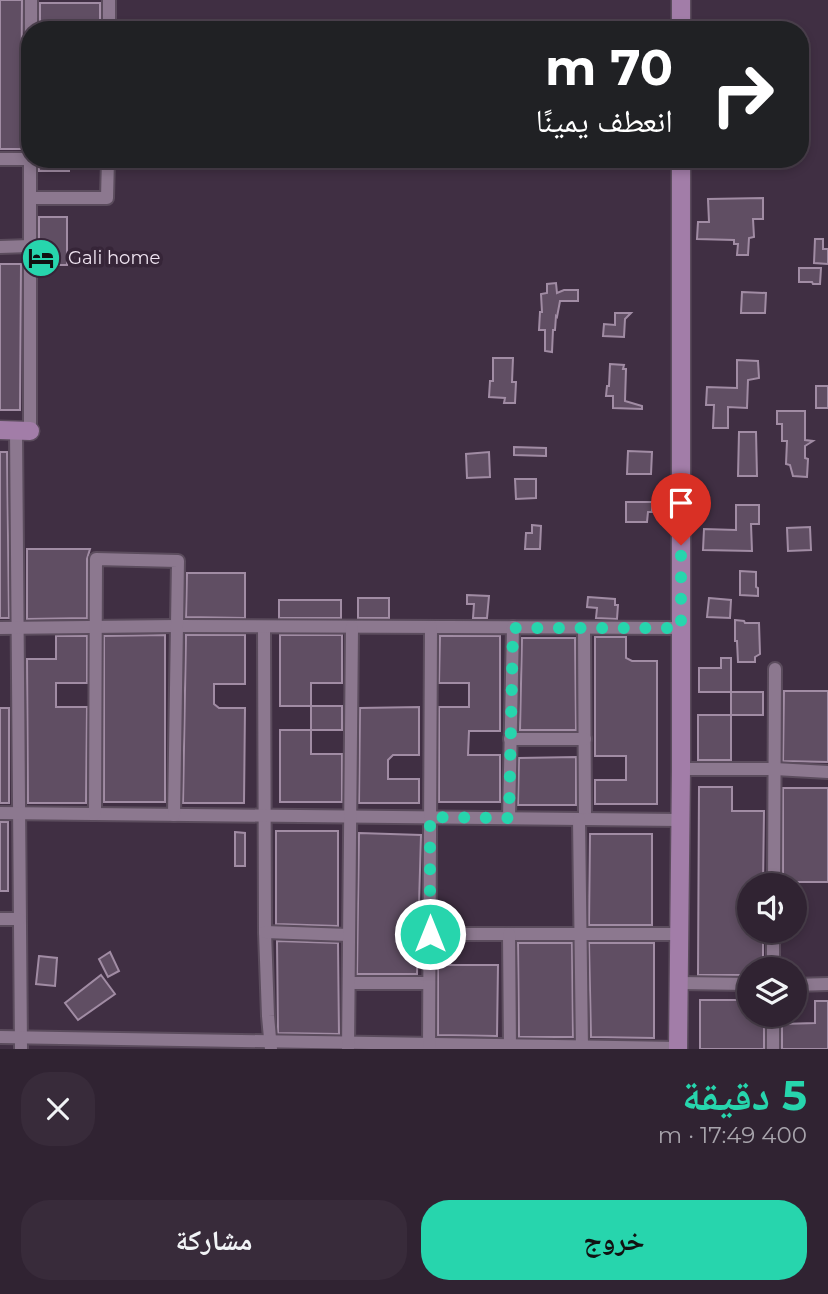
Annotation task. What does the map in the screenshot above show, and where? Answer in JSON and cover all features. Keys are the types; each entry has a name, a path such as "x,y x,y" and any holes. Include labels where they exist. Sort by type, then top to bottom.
{"street":[{"path":"31,0 31,21"},
{"path":"109,0 109,21"},
{"path":"681,0 681,21"},
{"path":"0,159 21,159"},
{"path":"21,1043 16,430 30,246 30,168"},
{"path":"30,198 107,198 108,168"},
{"path":"0,1037 21,1043 678,1048 681,168"},
{"path":"0,247 30,246"},
{"path":"94,814 96,559 178,561 174,815"},
{"path":"264,627 265,932 271,1045"},
{"path":"348,1046 352,627"},
{"path":"429,1046 431,627"},
{"path":"0,628 681,628"},
{"path":"509,818 513,628"},
{"path":"582,1048 580,934 584,628"},
{"path":"774,873 775,669"},
{"path":"510,739 584,739"},
{"path":"681,769 828,772"},
{"path":"0,813 680,820"},
{"path":"0,919 19,919"},
{"path":"265,932 349,935"},
{"path":"430,934 680,934"},
{"path":"509,934 510,1047"},
{"path":"349,983 429,983"},
{"path":"680,983 737,984"},
{"path":"807,985 828,984"},
{"path":"773,1027 773,1049"}],"building":[{"path":"0,0 22,0 21,149 0,149"},
{"path":"40,3 100,3 100,21 40,21"},
{"path":"39,168 69,168 69,171 39,171"},
{"path":"763,198 763,219 753,219 754,237 749,238 748,255 737,255 738,244 734,244 734,240 697,239 698,222 709,222 708,199"},
{"path":"39,217 67,217 67,265 39,265"},
{"path":"815,239 823,239 823,249 828,249 828,264 814,263"},
{"path":"0,264 21,264 20,410 0,410"},
{"path":"799,268 821,268 820,284 799,282"},
{"path":"556,283 557,293 578,290 578,301 560,301 553,330 552,352 545,351 545,330 539,330 541,294 547,293 547,284"},
{"path":"742,292 766,293 765,313 741,313"},
{"path":"615,313 631,313 625,319 624,337 603,336 604,324 615,325"},
{"path":"493,358 513,358 515,403 504,403 505,398 489,397 490,381 493,381"},
{"path":"737,360 758,361 759,378 748,380 747,408 728,407 728,428 713,428 714,405 706,405 707,387 737,388"},
{"path":"610,364 624,365 625,401 642,406 642,409 613,408 613,396 606,396"},
{"path":"816,386 828,386 828,408 816,408"},
{"path":"777,411 805,411 805,440 813,441 805,446 805,458 808,459 807,477 793,476 790,465 786,464 787,441 782,441 782,424 777,424"},
{"path":"739,432 756,432 757,476 738,476"},
{"path":"514,447 546,448 546,456 514,455"},
{"path":"628,451 652,452 651,474 627,474"},
{"path":"0,452 7,452 9,618 0,618"},
{"path":"489,452 490,477 467,478 466,454"},
{"path":"515,479 536,479 536,498 516,499"},
{"path":"626,502 652,502 652,512 648,512 647,522 626,522"},
{"path":"736,505 759,505 759,524 751,524 752,551 703,550 704,529 736,530"},
{"path":"532,525 541,526 540,549 525,549 526,533 532,533"},
{"path":"810,527 811,550 788,551 787,528"},
{"path":"27,549 90,549 87,559 87,618 27,619"},
{"path":"740,571 756,572 758,596 740,595"},
{"path":"187,573 245,573 245,618 186,617"},
{"path":"467,595 489,596 487,618 473,618 474,604 467,604"},
{"path":"588,597 615,599 615,605 618,605 617,619 596,618 597,608 587,607"},
{"path":"358,598 389,598 389,618 358,618"},
{"path":"709,598 731,600 730,618 707,617"},
{"path":"279,600 341,600 341,618 279,618"},
{"path":"735,620 759,623 760,654 755,657 755,662 738,662"},
{"path":"165,635 165,802 104,802 104,636"},
{"path":"186,635 245,635 245,684 214,684 214,704 219,708 245,708 244,803 183,803"},
{"path":"280,635 342,635 342,683 311,683 311,706 280,706"},
{"path":"56,636 87,636 87,683 56,683 56,707 87,707 86,803 28,803 27,659 56,659"},
{"path":"440,636 500,636 500,731 469,731 468,755 500,755 500,802 439,802 439,707 469,707 469,683 439,683"},
{"path":"595,637 626,637 626,658 632,661 657,661 657,804 595,804 595,780 626,780 626,756 595,756"},
{"path":"522,638 575,638 576,730 520,730"},
{"path":"721,658 731,658 731,692 699,692 699,668 721,668"},
{"path":"784,691 828,691 828,762 783,761"},
{"path":"731,692 763,692 763,715 731,715"},
{"path":"311,706 342,706 342,730 311,730"},
{"path":"419,707 419,755 393,755 388,760 388,779 419,779 419,803 359,803 360,708"},
{"path":"0,708 9,708 9,803 0,803"},
{"path":"698,715 731,715 731,760 698,760"},
{"path":"280,730 311,730 311,754 342,754 342,802 280,802"},
{"path":"576,757 576,805 518,805 519,758"},
{"path":"699,787 732,787 732,811 764,811 763,873 737,873 737,943 763,943 763,957 737,957 737,975 698,975"},
{"path":"783,788 828,788 828,882 807,882 807,873 783,873"},
{"path":"0,822 8,822 8,891 0,891"},
{"path":"276,831 338,831 338,926 276,924"},
{"path":"235,832 245,833 245,866 235,866"},
{"path":"359,833 421,835 417,974 357,974"},
{"path":"590,834 652,834 652,925 589,925"},
{"path":"277,941 338,943 339,1034 278,1033"},
{"path":"518,943 572,943 573,1037 519,1037"},
{"path":"589,943 654,943 654,1038 591,1037"},
{"path":"110,952 119,971 108,977 99,959"},
{"path":"39,956 57,958 55,986 36,984"},
{"path":"438,965 498,965 497,1036 438,1035"},
{"path":"101,975 115,994 78,1020 65,1003"},
{"path":"700,1000 737,1000 737,1027 764,1027 764,1049 700,1049"},
{"path":"815,1001 828,1001 828,1049 782,1049 782,1027 807,1027 807,1023 815,1023"}],"place":[{"name":"Gali home","path":"41,258"}],"route":[{"path":"430,934 430,817 509,818 513,628 681,628 681,545"}]}
